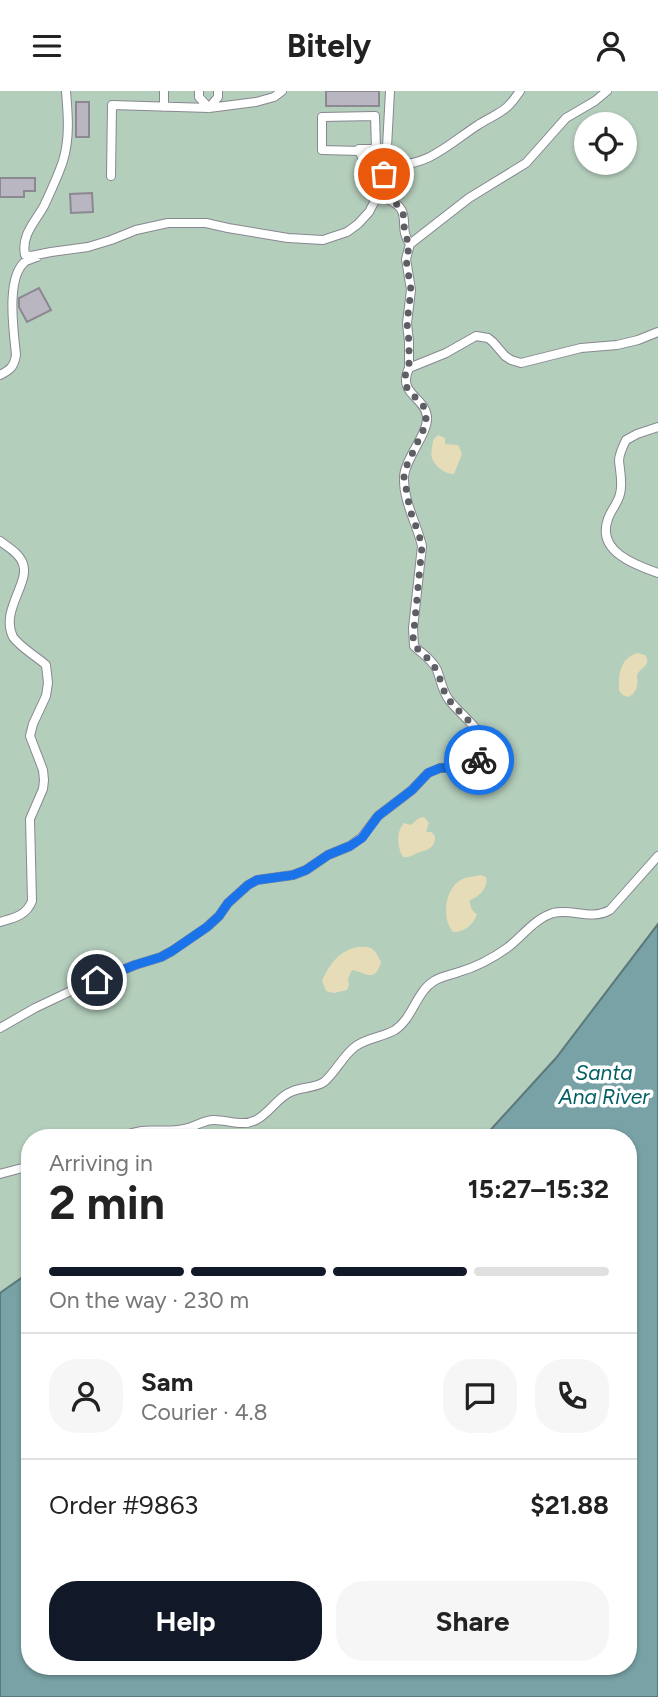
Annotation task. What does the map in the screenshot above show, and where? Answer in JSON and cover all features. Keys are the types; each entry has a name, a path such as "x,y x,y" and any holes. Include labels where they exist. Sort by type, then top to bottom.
{"lane":[{"path":"66,91 69,133 64,159 43,209 26,237 23,247 25,255 88,247 136,230 168,223 206,223 288,238 323,240 347,232 369,212 379,193 387,161 390,91"},
{"path":"164,91 164,107"},
{"path":"199,91 199,97 208,108"},
{"path":"208,108 218,97 218,91"},
{"path":"111,176 112,105 208,108 256,102 274,97 282,91"},
{"path":"387,161 399,165 429,158 509,106 520,91"},
{"path":"0,1028 73,990 172,951 207,927 248,885 257,880 293,875 350,846 362,838 378,816 412,790 428,773 440,768 464,767 484,756 487,747 484,739 468,718 448,699 436,667 414,646 413,640 422,546 410,510 404,477 426,424 426,416 424,407 407,388 405,376 409,368 407,323 411,290 406,259 410,244 469,198 526,163 566,118 607,91"},
{"path":"376,116 376,149 359,149 360,151 321,150 322,117 376,116"},
{"path":"0,375 11,370 15,363 12,294 17,274 24,262 90,248 137,232 169,225 197,225 286,239 328,241 356,229 378,201 382,178 365,163 360,151"},
{"path":"382,189 385,198 400,207 406,238 410,244"},
{"path":"409,368 446,353 476,336 488,338 511,361 521,363 581,348 617,345 658,332"},
{"path":"658,427 626,440 619,459 620,493 608,519 607,528 608,538 619,556 658,573"},
{"path":"0,541 18,555 25,570 12,599 8,626 12,636 46,666 48,683 46,696 30,736 44,780 30,819 32,901 29,910 22,915 0,922"},
{"path":"183,1129 208,1120 246,1123 255,1120 292,1091 324,1081 355,1046 395,1030 431,982 492,957 552,913 594,915 610,910 658,856"},
{"path":"0,1174 21,1169"}],"shaded area":[{"path":"0,91 658,91 658,924 556,1058 491,1129 21,1129 21,1278 0,1293"}],"sand":[{"path":"438,435 445,438 445,444 459,446 462,454 454,474 441,469 432,458 433,440"},
{"path":"638,653 645,655 647,661 637,675 635,691 627,697 619,689 621,669 629,657"},
{"path":"424,817 429,823 426,832 435,836 433,845 429,849 403,857 398,840 401,827 404,823 411,825"},
{"path":"480,875 486,877 485,888 470,900 471,908 477,914 471,925 453,932 446,913 450,892 461,880"},
{"path":"359,947 371,948 377,954 381,962 376,973 369,975 352,970 347,990 334,993 326,991 322,981 328,969 341,954"}],"water":[{"name":"Santa Ana River","path":"658,924 658,1697 0,1697 0,1293 21,1278 21,1675 637,1675 637,1129 491,1129 556,1058"}],"building":[{"path":"326,91 379,91 379,106 326,106"},
{"path":"76,102 89,102 89,137 76,137"},
{"path":"0,178 35,178 35,191 24,191 24,197 0,197"},
{"path":"92,193 93,212 71,213 70,194"},
{"path":"39,288 51,310 27,322 19,307 19,298"}],"way so far":[{"path":"384,174 382,189 385,198 400,207 406,238 410,244 406,259 411,290 407,323 407,388 424,407 426,416 426,424 404,477 410,510 422,546 413,640 414,646 436,667 448,699 468,718 484,739 487,747 484,756 479,760"}],"route":[{"path":"97,980 161,957 190,940 219,916 228,903 248,885 257,880 293,875 350,846 362,838 378,816 412,790 428,773 440,768 464,767 479,760"}]}
